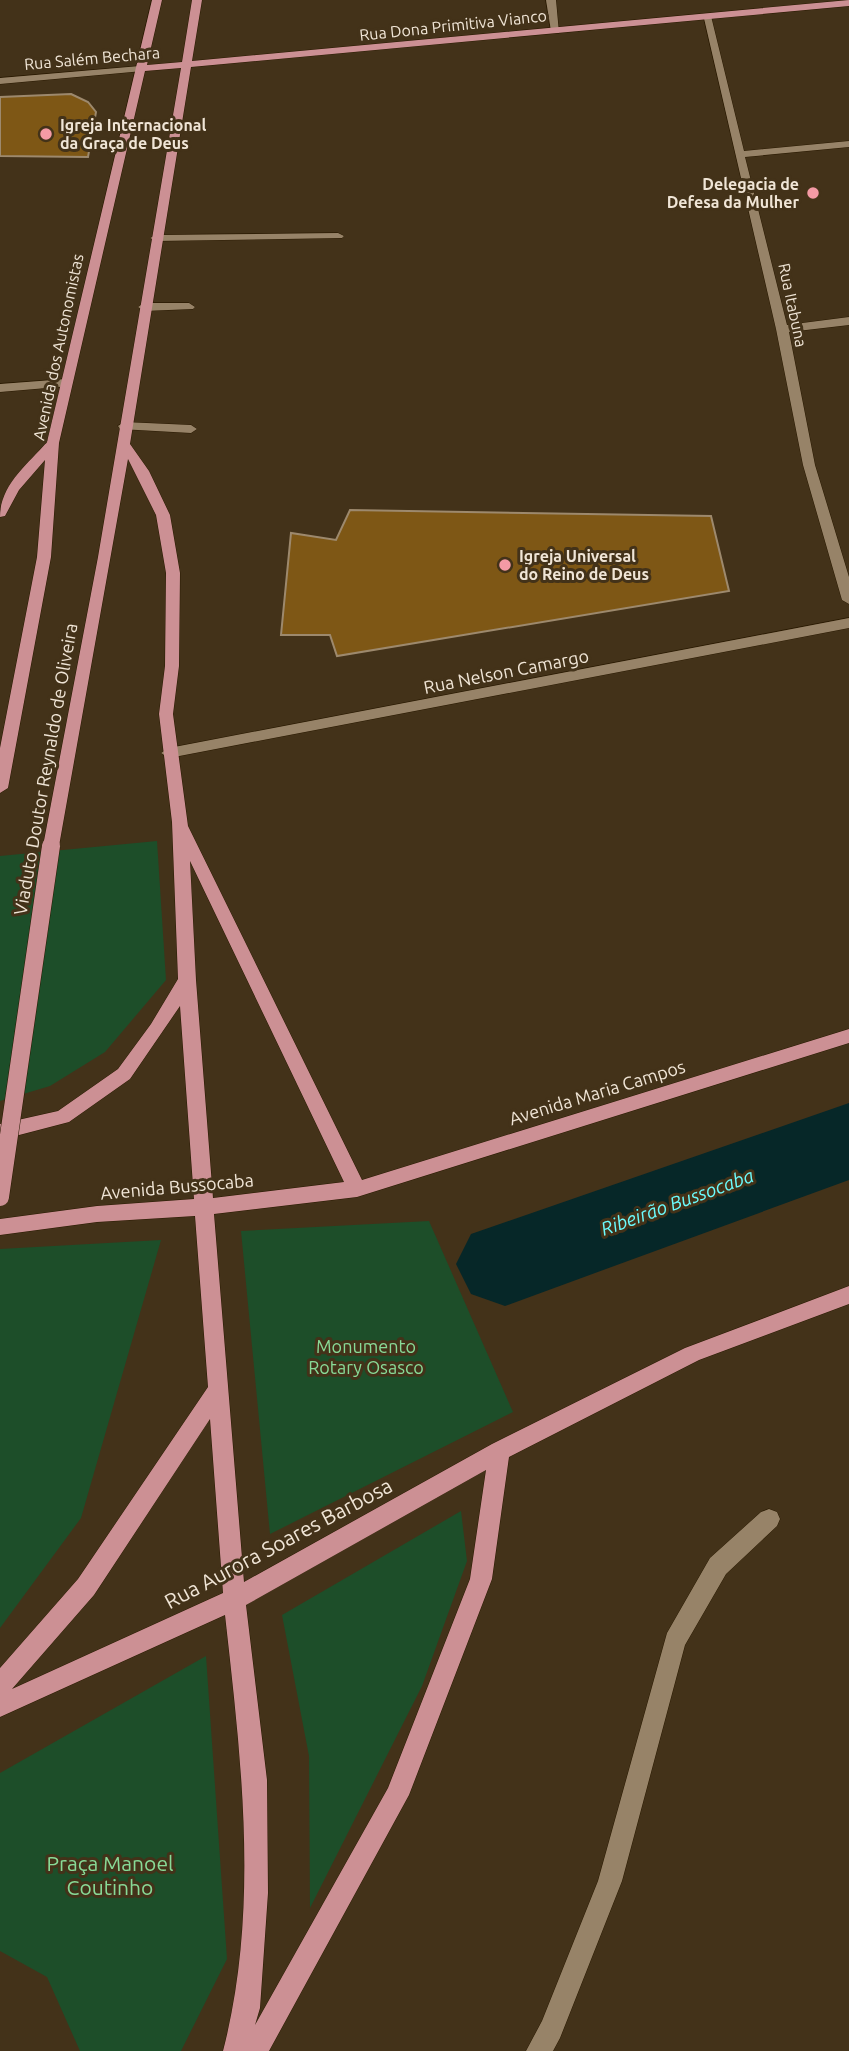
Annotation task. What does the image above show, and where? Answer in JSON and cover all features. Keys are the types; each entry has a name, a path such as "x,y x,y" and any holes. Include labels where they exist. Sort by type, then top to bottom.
{"main road":[{"name":"Avenida dos Autonomistas","path":"0,788 44,557 53,443 157,0"},
{"path":"197,0 123,433 163,515 173,573 172,666 166,714 180,822 202,1207 234,1599 255,1780 256,1893 247,2008 236,2051"},
{"name":"Rua Dona Primitiva Vianco","path":"186,67 849,4"},
{"name":"Rua Salém Bechara","path":"140,69 186,67"},
{"name":"Viaduto Doutor Reynaldo de Oliveira","path":"0,1197 51,846 105,557 123,433"},
{"path":"0,513 13,489 53,443"},
{"path":"180,822 357,1189"},
{"path":"0,1132 63,1117 124,1074 158,1029 187,980"},
{"name":"Avenida Maria Campos","path":"357,1189 849,1036"},
{"name":"Avenida Bussocaba","path":"0,1227 97,1214 202,1207 357,1189"},
{"name":"Rua Aurora Soares Barbosa","path":"0,1706 234,1599 499,1451 692,1354 849,1295"},
{"path":"0,1685 86,1587 217,1391"},
{"path":"255,2051 402,1783 481,1579 499,1451"}],"street":[{"path":"551,0 556,31"},
{"name":"Rua Itabuna","path":"706,16 743,154 809,465 849,600"},
{"name":"Rua Salém Bechara","path":"0,81 140,69"},
{"path":"743,154 849,144"},
{"path":"156,238 338,236"},
{"path":"144,307 189,307"},
{"path":"782,328 849,321"},
{"path":"0,388 66,383"},
{"path":"123,433 191,429"},
{"name":"Rua Nelson Camargo","path":"169,753 849,622"},
{"path":"539,2051 551,2029 610,1881 675,1641 718,1566 769,1519"}],"green space":[{"path":"157,841 166,980 105,1052 50,1086 0,1101 0,856"},
{"name":"Monumento Rotary Osasco","path":"429,1221 513,1412 270,1534 241,1231"},
{"path":"161,1240 81,1518 0,1628 0,1249"},
{"path":"461,1511 467,1561 422,1686 310,1908 309,1756 282,1615"},
{"name":"Praça Manoel Coutinho","path":"206,1656 227,1959 181,2051 80,2051 47,1977 0,1951 0,1773"}],"building":[{"name":"Igreja Internacional da Graça de Deus","path":"71,94 88,102 96,112 88,157 0,156 0,97"},
{"name":"Igreja Universal do Reino de Deus","path":"350,510 711,516 729,591 337,656 330,635 281,635 291,533 336,540"}],"waterway":[{"name":"Ribeirão Bussocaba","path":"505,1264 849,1141"}],"place":[{"name":"Igreja Internacional da Graça de Deus","path":"46,134"},
{"name":"Delegacia de Defesa da Mulher","path":"813,193"},
{"name":"Igreja Universal do Reino de Deus","path":"505,565"}]}
